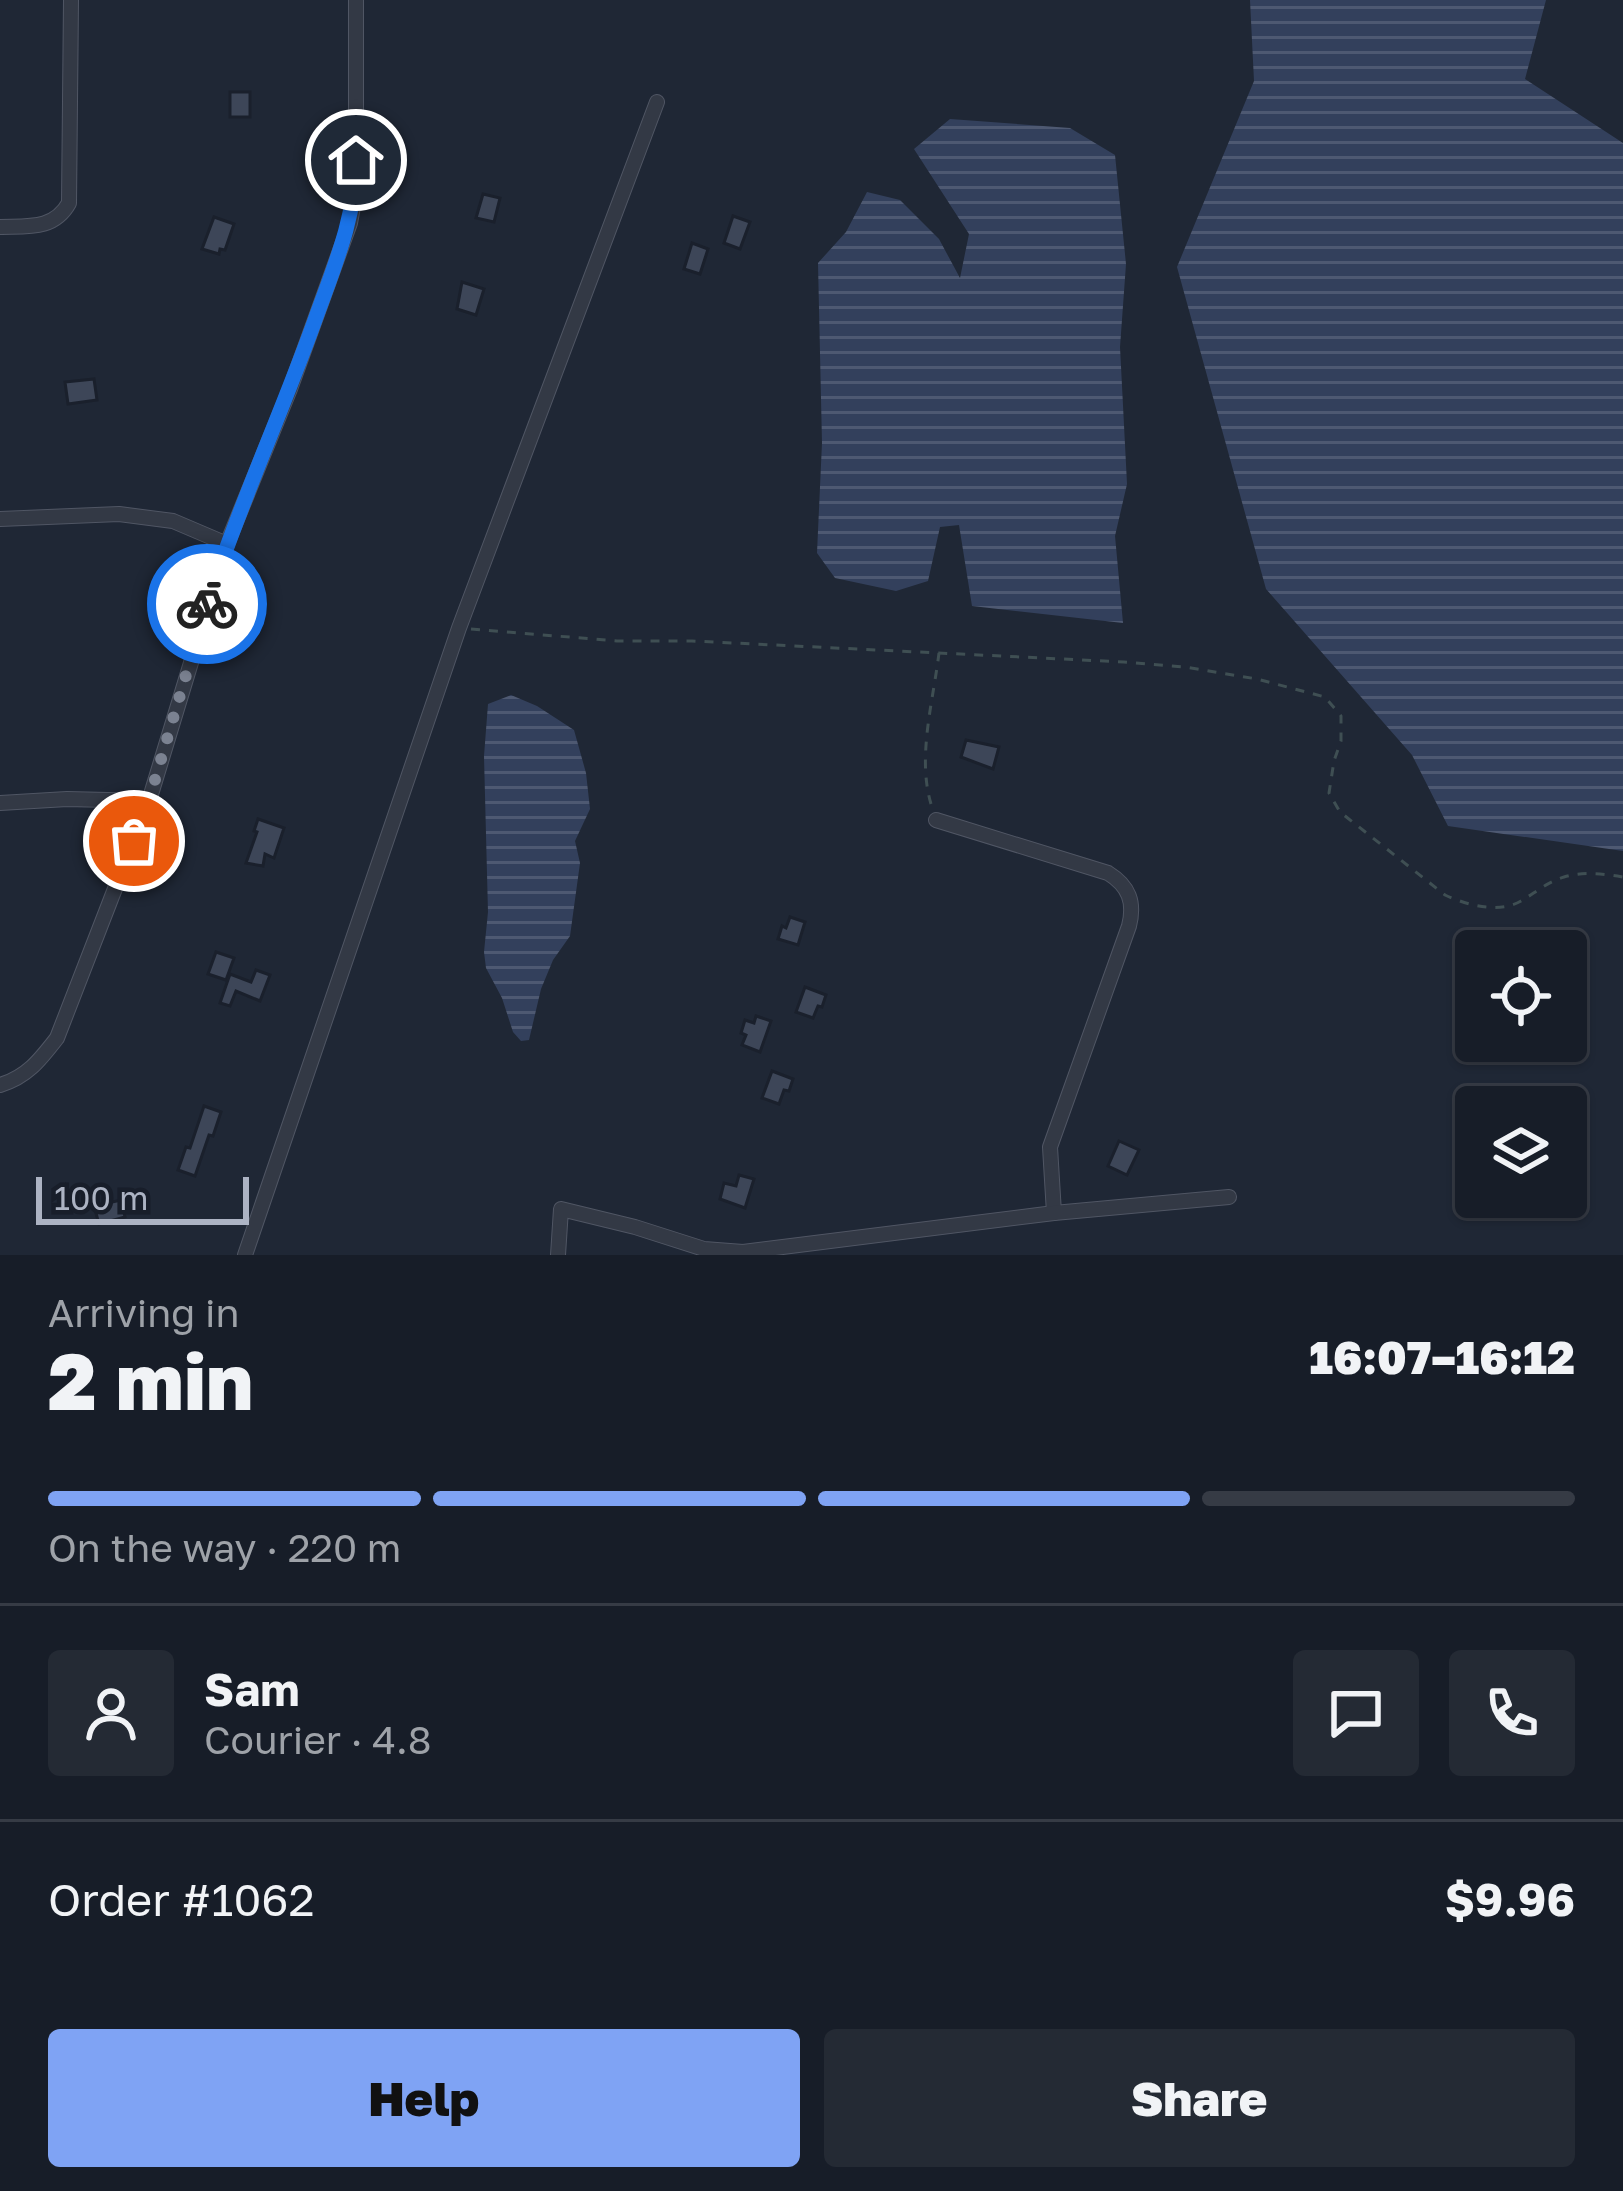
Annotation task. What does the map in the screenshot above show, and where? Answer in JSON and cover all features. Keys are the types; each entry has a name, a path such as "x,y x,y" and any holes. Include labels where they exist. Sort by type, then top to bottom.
{"street":[{"path":"0,227 50,223 69,203 71,0"},
{"path":"0,1085 34,1068 57,1038 149,800 227,544 350,223 356,190 356,0"},
{"path":"245,1255 459,628 657,102"},
{"path":"0,519 119,514 173,520 227,544"},
{"path":"0,802 149,800"},
{"path":"936,820 1108,873 1119,880 1131,899 1129,926 1050,1147 1054,1213"},
{"path":"558,1255 561,1209 722,1252 1229,1197"}],"path":[{"path":"459,628 617,641 939,652 1185,667 1311,691 1325,697 1341,716 1341,741 1329,793 1340,812 1445,895 1463,904 1500,908 1565,877 1623,877"},
{"path":"936,820 926,770 939,652"}],"water":[{"path":"1250,0 1546,0 1525,79 1623,143 1623,851 1448,826 1412,755 1266,589 1177,267 1254,81"},
{"path":"950,119 1070,128 1115,155 1126,264 1120,347 1127,484 1115,536 1123,623 972,606 959,525 940,527 928,581 896,591 835,578 817,553 822,443 818,263 846,232 867,192 900,200 939,239 960,278 969,234 914,149"},
{"path":"511,695 574,730 590,809 575,841 580,863 570,936 541,989 529,1040 521,1041 486,968 484,952 488,704"}],"building":[{"path":"230,92 250,92 250,117 230,117"},
{"path":"483,194 500,198 494,222 476,218"},
{"path":"733,216 750,222 740,249 724,243"},
{"path":"214,217 234,224 219,254 202,249"},
{"path":"692,243 708,249 700,274 684,269"},
{"path":"462,282 484,289 476,315 457,309"},
{"path":"94,379 97,400 68,404 65,382"},
{"path":"966,740 999,747 993,769 961,757"},
{"path":"258,819 284,828 274,858 265,854 263,866 246,863"},
{"path":"790,917 805,922 798,945 778,939"},
{"path":"216,952 234,958 226,980 208,974"},
{"path":"256,970 270,975 260,1001 236,991 230,1006 220,1003 230,974 251,982"},
{"path":"805,987 826,995 813,1018 796,1012"},
{"path":"756,1016 771,1021 760,1052 742,1045 745,1020 754,1023"},
{"path":"772,1071 793,1079 779,1104 762,1098"},
{"path":"204,1106 221,1112 195,1176 178,1170"},
{"path":"1119,1141 1139,1150 1127,1175 1108,1166"},
{"path":"739,1175 754,1179 745,1208 720,1199 724,1183 736,1186"},
{"path":"121,1200 125,1217 99,1224 94,1206"}],"way so far":[{"path":"134,841 207,604"}],"route":[{"path":"207,604 350,223 356,160"}]}
